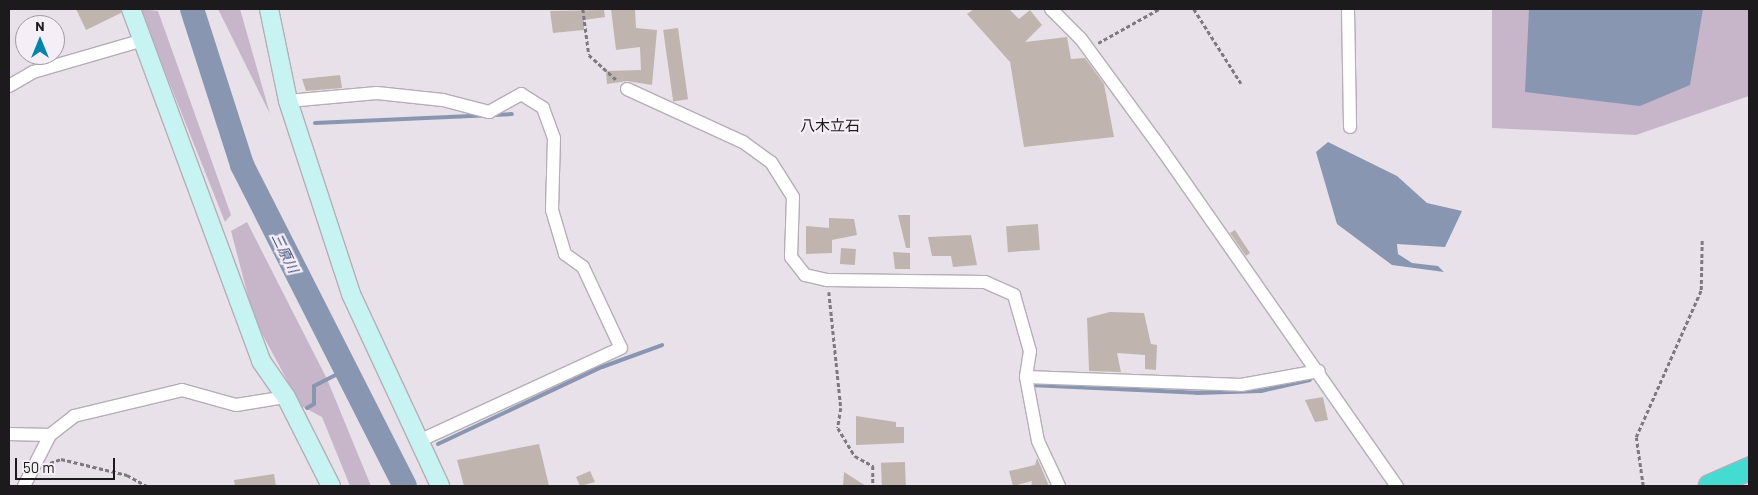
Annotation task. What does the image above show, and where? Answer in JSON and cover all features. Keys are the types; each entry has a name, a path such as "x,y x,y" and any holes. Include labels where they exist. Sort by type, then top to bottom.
{"highway":[{"path":"1710,486 1749,469"}],"street":[{"path":"131,9 260,361 286,398 331,486"},
{"path":"269,9 288,101 351,294 440,486"},
{"path":"1051,9 1088,49 1319,371 1397,486"},
{"path":"1348,9 1350,127"},
{"path":"9,86 32,72 143,40"},
{"path":"627,89 743,142 772,162 793,197 791,257 805,275 828,280 985,282 1014,295 1022,312 1030,351 1026,377 1038,441 1059,486"},
{"path":"288,101 376,93 452,101 489,112 521,94 543,108 554,138 552,210 565,254 583,267 621,348 419,440"},
{"path":"1026,377 1241,385 1319,371"},
{"path":"24,486 50,435 74,416 182,390 236,404 286,398"},
{"path":"9,434 50,435"}],"path":[{"path":"583,9 589,55 627,89"},
{"path":"1088,49 1159,9"},
{"path":"1194,9 1241,83"},
{"path":"1642,486 1636,437 1701,290 1702,240"},
{"path":"828,280 841,408 838,428 855,456 872,466 873,486"},
{"path":"32,470 61,459 127,475 147,486"}],"shaded area":[{"path":"140,9 158,11 231,215 225,222"},
{"path":"218,9 240,9 270,114"},
{"path":"1492,9 1749,9 1749,96 1636,135 1492,128"},
{"path":"247,222 327,379 371,486 350,486 322,417 301,406 254,319 231,231"}],"water":[{"path":"1529,9 1703,9 1690,85 1640,106 1525,92"},
{"path":"1328,142 1397,176 1427,203 1462,211 1445,247 1397,244 1398,254 1412,263 1438,266 1444,272 1392,265 1337,224 1316,152"}],"building":[{"path":"76,9 121,9 121,13 86,30"},
{"path":"611,9 635,9 636,28 657,30 652,85 627,81 607,84 606,71 641,70 640,47 616,50"},
{"path":"974,9 1009,9 1019,19 1030,10 1042,25 1025,42 1067,37 1071,59 1085,58 1104,84 1114,137 1024,147 1010,62 967,14"},
{"path":"604,10 605,17 584,20 584,30 553,33 550,11"},
{"path":"678,28 688,99 673,101 663,30"},
{"path":"340,75 342,88 306,91 302,79"},
{"path":"898,215 910,215 910,248 906,248"},
{"path":"829,218 854,219 857,235 832,240 832,253 806,254 806,226 829,228"},
{"path":"1038,224 1040,250 1008,252 1006,226"},
{"path":"1235,230 1250,253 1246,256 1230,233"},
{"path":"971,235 977,265 953,267 951,256 932,256 928,237"},
{"path":"841,248 856,249 855,265 840,264"},
{"path":"893,252 910,253 910,269 895,269"},
{"path":"1110,312 1144,313 1151,344 1157,345 1156,370 1145,369 1145,355 1117,353 1121,372 1089,371 1087,318"},
{"path":"1323,397 1328,420 1315,422 1305,400"},
{"path":"856,416 896,422 896,427 904,427 904,443 856,445"},
{"path":"539,444 549,486 464,486 457,460"},
{"path":"1037,458 1049,486 1031,486 1032,481 1013,486 1009,471 1035,465"},
{"path":"905,462 906,485 882,486 881,463"},
{"path":"590,471 595,482 580,486 576,477"},
{"path":"844,472 866,486 843,486"},
{"path":"274,474 276,486 235,486 234,480"}],"waterway":[{"name":"三原川","path":"192,9 242,165 405,486"},
{"path":"315,123 512,114"},
{"path":"438,444 602,367 662,345"},
{"path":"307,408 314,404 314,386 343,371"},
{"path":"1030,385 1197,393 1261,391 1310,380"}],"district":[{"name":"八木立石","path":"830,126"}]}
